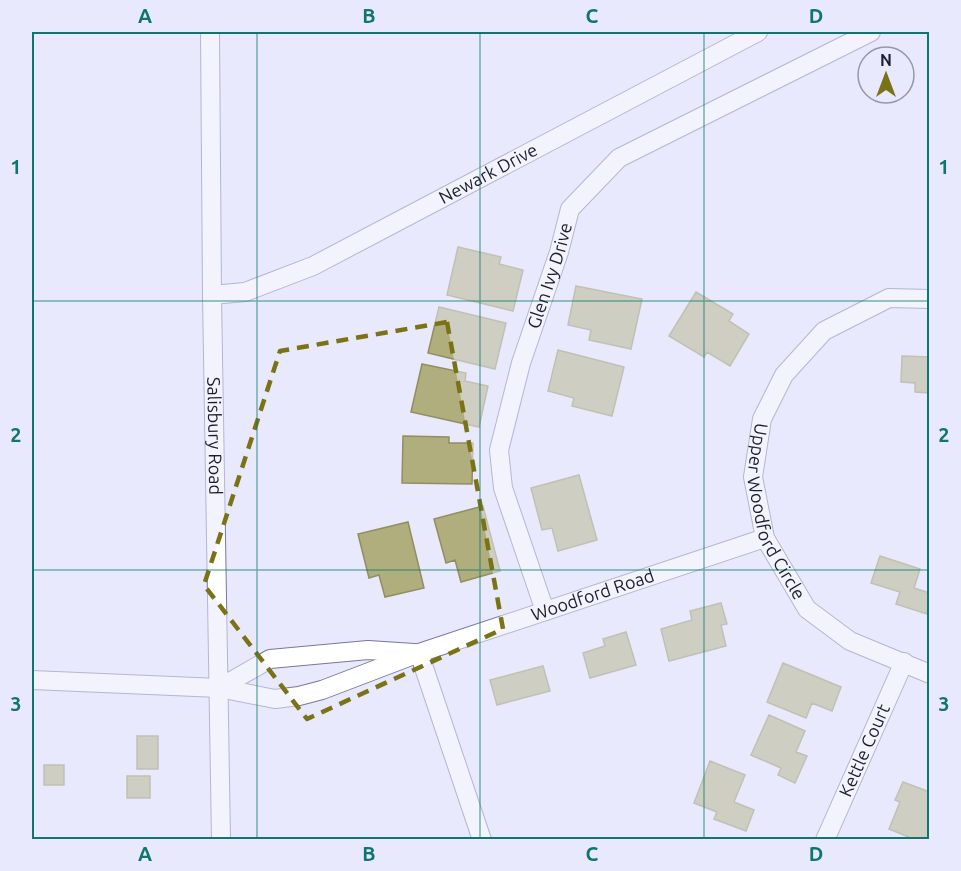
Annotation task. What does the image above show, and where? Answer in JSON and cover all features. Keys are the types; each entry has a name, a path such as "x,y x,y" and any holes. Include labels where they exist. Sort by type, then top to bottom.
{"street":[{"name":"Salisbury Road","path":"210,32 221,840"},
{"name":"Newark Drive","path":"212,295 245,292 313,266 758,32"},
{"name":"Glen Ivy Drive","path":"545,611 503,488 499,450 521,363 559,252 570,208 619,158 871,32"},
{"name":"Upper Woodford Circle","path":"930,299 889,298 824,331 784,375 762,419 753,477 765,538 807,609 850,640 930,675"},
{"name":"Woodford Road","path":"32,680 219,688 275,699 299,696 355,679 419,653 765,538"},
{"name":"Woodford Road","path":"219,688 270,659 368,650 419,653"},
{"path":"419,653 482,840"},
{"name":"Kettle Court","path":"825,840 904,662"}],"highlighted area":[{"path":"447,322 503,629 307,719 204,585 280,351"}],"building":[{"path":"458,247 501,257 499,264 523,270 513,311 447,295"},
{"path":"576,286 642,299 631,349 589,340 591,330 568,325"},
{"path":"696,292 733,314 729,321 749,334 730,366 707,352 704,357 669,336"},
{"path":"439,307 506,323 495,369 428,353"},
{"path":"558,350 624,367 612,416 572,406 574,398 548,391"},
{"path":"902,356 930,357 930,393 915,392 915,383 901,382"},
{"path":"422,364 466,373 465,381 488,386 479,427 411,412"},
{"path":"403,436 449,437 449,443 473,443 472,484 402,483"},
{"path":"579,475 597,540 558,551 552,528 542,530 531,488"},
{"path":"483,506 500,571 461,582 455,560 446,563 434,519"},
{"path":"408,522 424,588 385,597 379,575 369,578 358,534"},
{"path":"880,556 920,569 914,588 930,593 927,614 896,604 900,592 871,583"},
{"path":"721,603 727,624 721,625 726,646 669,661 661,629 692,620 690,611"},
{"path":"626,632 636,665 590,678 583,653 605,646 603,639"},
{"path":"783,663 841,687 832,711 812,703 806,718 767,702"},
{"path":"543,666 550,691 497,705 490,680"},
{"path":"769,715 805,731 796,752 807,756 795,783 778,775 781,768 751,755"},
{"path":"137,736 158,736 158,769 137,769"},
{"path":"710,761 745,775 734,802 754,810 746,831 714,819 717,812 694,803"},
{"path":"44,765 64,765 64,785 44,785"},
{"path":"127,776 150,776 150,798 127,798"},
{"path":"903,782 930,792 930,840 916,840 889,829 900,802 895,800"}]}
